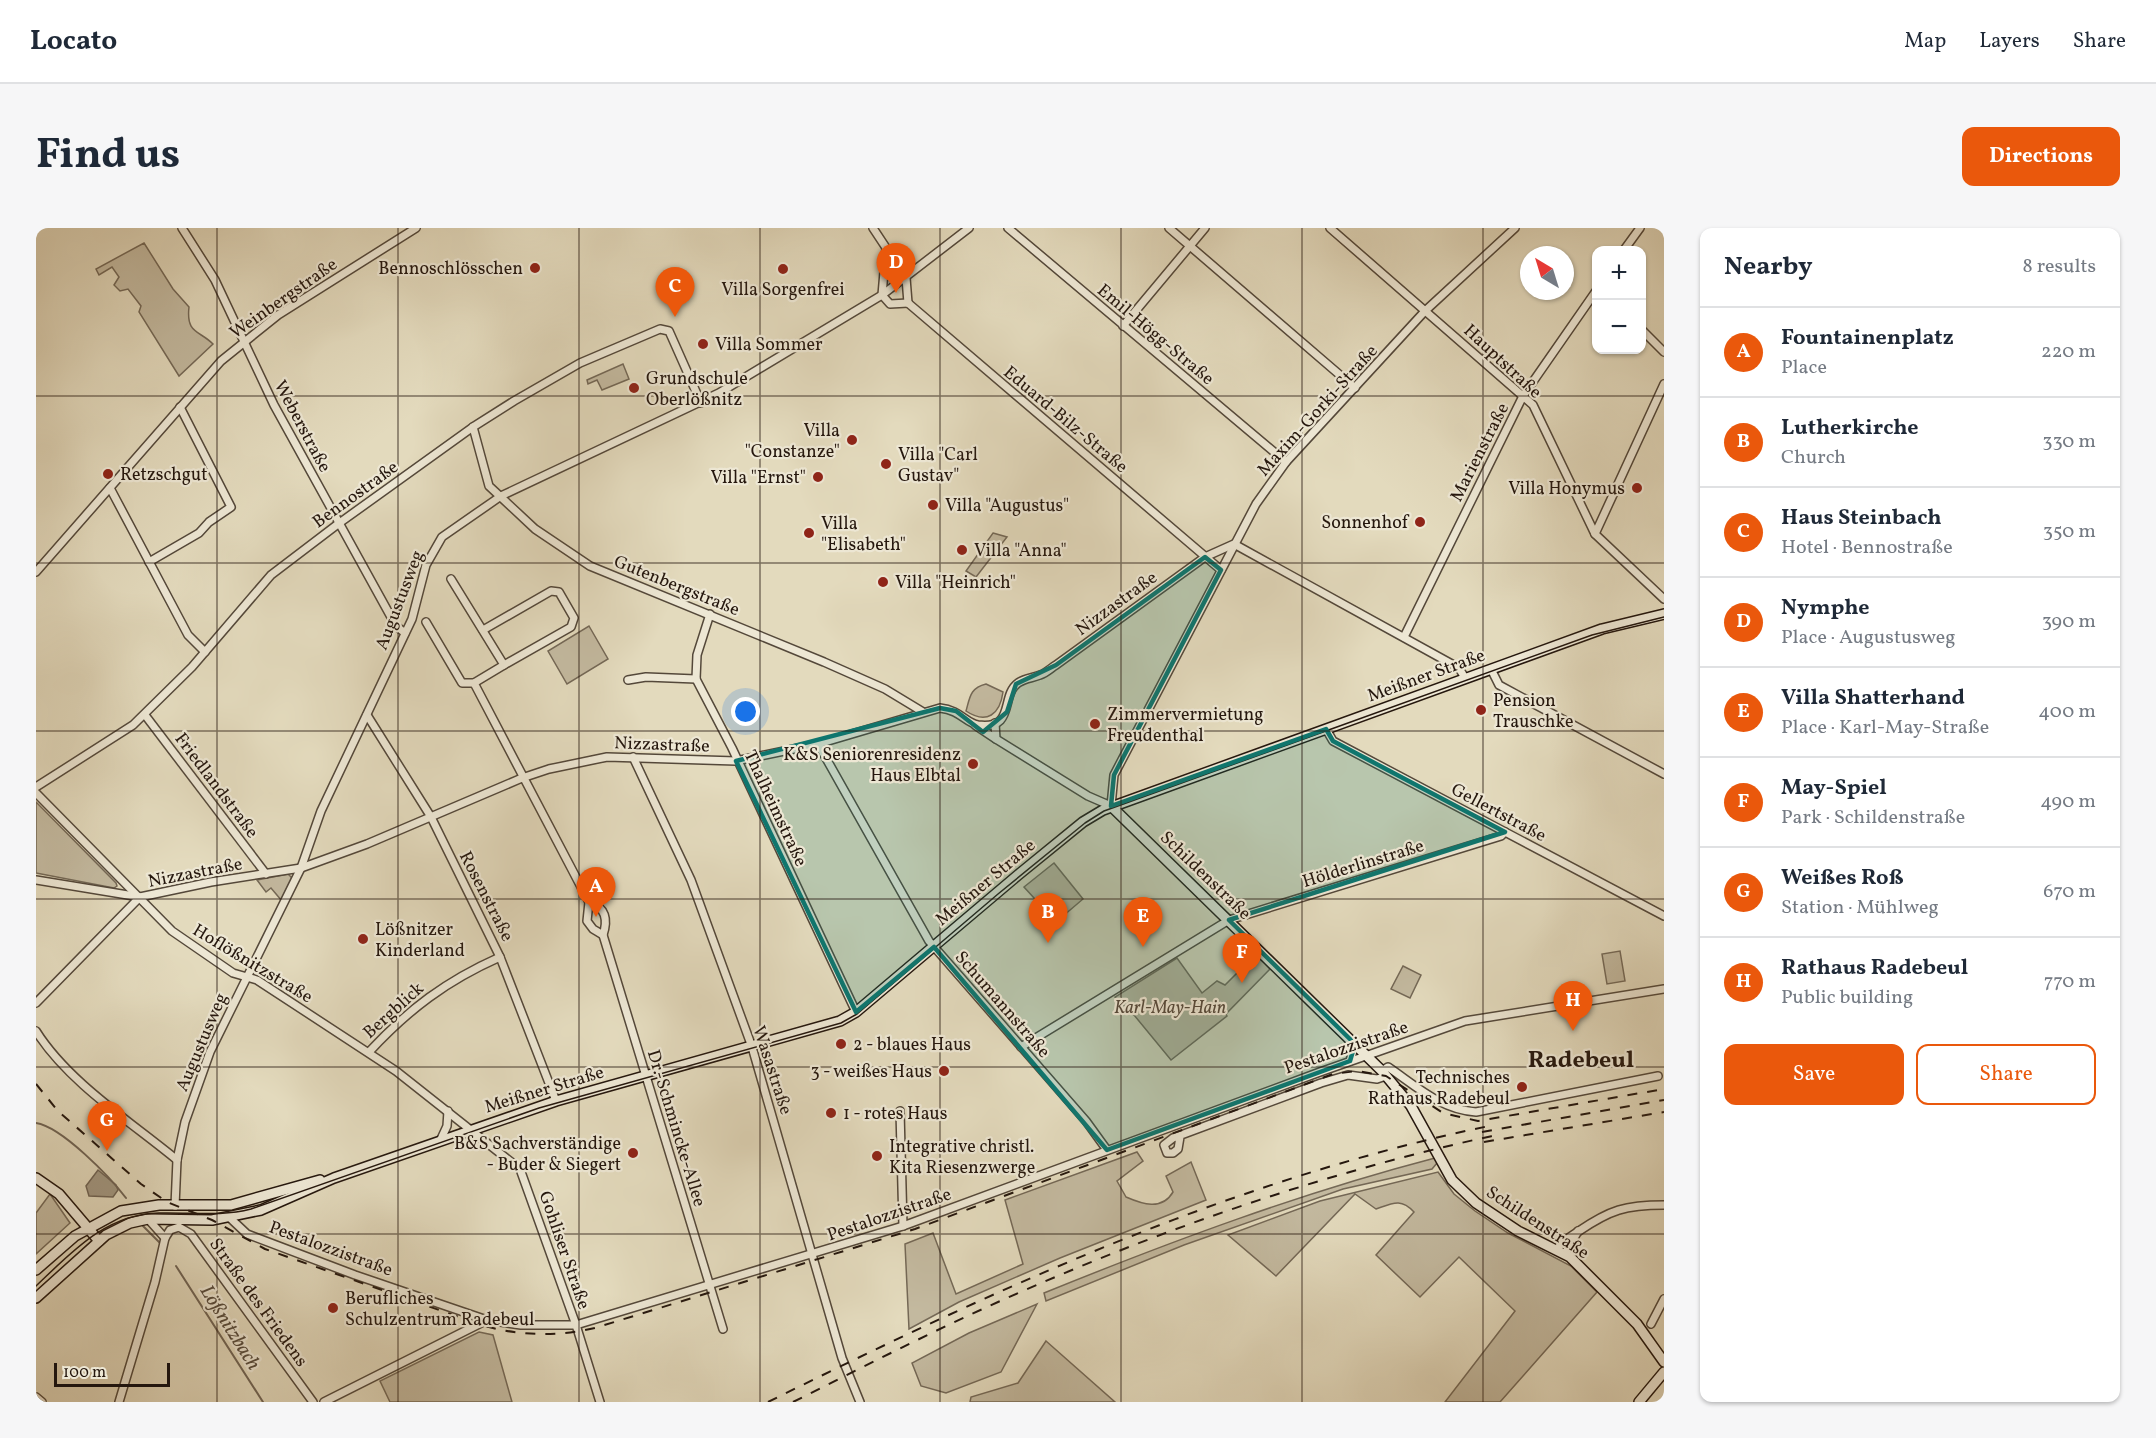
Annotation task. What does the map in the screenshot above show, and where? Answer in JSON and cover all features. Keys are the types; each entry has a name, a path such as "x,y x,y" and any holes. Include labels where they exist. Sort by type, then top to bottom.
{"main road":[{"name":"Meißner Straße","path":"36,1298 99,1241 124,1225 148,1219 230,1218 261,1210 334,1178 556,1101 820,1029 856,1012 1083,822 1111,806 1602,629 1664,614"},
{"name":"Schildenstraße","path":"1111,806 1384,1073 1411,1106 1452,1180 1476,1203 1518,1231 1561,1252 1637,1324 1664,1362"},
{"path":"36,1178 59,1194 99,1241"},
{"name":"Meißner Straße","path":"36,1270 87,1228 112,1214 133,1208 231,1205 334,1178"},
{"path":"1640,1402 1664,1372"}],"street":[{"name":"Weberstraße","path":"182,228 220,290 244,344 338,524 396,626 405,633"},
{"name":"Weinbergstraße","path":"36,572 221,361 278,315 416,228"},
{"path":"873,228 906,278 908,303 890,304 882,295 886,249"},
{"name":"Augustusweg","path":"175,1206 177,1160 197,1083 245,977 269,936 301,868 321,811 405,633 426,565 441,537 501,496 701,403 882,295 969,228"},
{"name":"Emil-Högg-Straße","path":"1008,228 1286,462"},
{"path":"1169,228 1355,388"},
{"path":"1123,326 1205,228"},
{"name":"Hauptstraße","path":"1330,228 1533,405 1595,534 1664,599"},
{"name":"Maxim-Gorki-Straße","path":"1111,806 1114,775 1256,504 1286,462 1425,310 1515,228"},
{"path":"1627,246 1640,228"},
{"name":"Marienstraße","path":"1404,637 1524,396 1592,297"},
{"name":"Eduard-Bilz-Straße","path":"908,303 1221,570"},
{"name":"Bennostraße","path":"36,787 145,715 205,652 271,575 472,427 580,363 660,329 669,331 701,403"},
{"path":"1646,335 1664,352"},
{"path":"1595,534 1664,384"},
{"path":"149,562 199,533 209,522 231,507 180,407"},
{"name":"Gutenbergstraße","path":"472,427 489,486 535,529 590,566 710,614 885,689 923,712"},
{"path":"110,488 188,634 205,652"},
{"path":"1234,544 1459,668 1465,678"},
{"name":"Nizzastraße","path":"995,723 1007,712 1011,690 1016,684 1040,675 1056,665 1205,557 1234,544"},
{"path":"451,579 504,665"},
{"path":"474,683 571,627 574,618 559,592 550,591 483,630"},
{"path":"628,681 645,677 696,679 697,655 710,614"},
{"name":"Augustusweg","path":"426,622 462,683 474,683"},
{"path":"1491,669 1499,685 1664,774"},
{"name":"Thalheimstraße","path":"696,679 856,1012"},
{"name":"Dr.-Schmincke-Allee","path":"474,683 589,902 600,906 605,914 607,924 603,935 723,1329"},
{"name":"Nizzastraße","path":"36,1003 140,897 210,882 301,868 522,778 607,757 633,756 736,761 818,744 940,708 956,711 975,724"},
{"name":"Friedlandstraße","path":"145,715 266,874"},
{"name":"Rosenstraße","path":"367,715 431,817 500,957 556,1101"},
{"path":"975,724 995,723 996,739"},
{"path":"975,724 1088,796 1111,806"},
{"name":"Gellertstraße","path":"1326,729 1333,741 1664,916"},
{"name":"Schumannstraße","path":"818,744 934,947 1104,1143 1107,1150"},
{"name":"Wasastraße","path":"633,756 691,880 752,1047 842,1358 860,1402"},
{"name":"Hoflößnitzstraße","path":"36,793 172,931 233,973 257,980 369,1052 470,1130"},
{"name":"Hölderlinstraße","path":"1021,1047 1229,920 1501,836 1505,832"},
{"path":"36,880 140,897"},
{"name":"Dr.-Schmincke-Allee","path":"589,902 586,913 587,921 593,930 603,935"},
{"name":"Bergblick","path":"369,1052 398,1022 425,999 460,975 500,957"},
{"name":"Pestalozzistraße","path":"230,1218 247,1234 355,1275 487,1320 521,1325 576,1325 903,1227 1107,1150 1465,1021 1664,989"},
{"path":"36,1030 48,1049 74,1076 177,1160"},
{"path":"1350,1061 1354,1044"},
{"path":"1180,1137 1321,1083 1348,1075 1377,1079 1388,1067 1429,1096 1458,1111 1476,1112 1658,1076"},
{"path":"441,1139 447,1126 448,1111"},
{"path":"900,1111 903,1227"},
{"name":"Gohliser Straße","path":"470,1130 520,1169 576,1325 600,1402"},
{"path":"1561,1252 1569,1236 1602,1215 1626,1207 1664,1205"},
{"path":"119,1402 155,1282 165,1238 148,1219"},
{"name":"Straße des Friedens","path":"165,1238 170,1230 177,1227 191,1234 313,1402"},
{"path":"1651,1324 1664,1299"},
{"path":"324,1402 487,1320"},
{"path":"36,1397 42,1402"}],"highlighted area":[{"path":"1205,557 1221,570 1114,775 1111,806 1326,729 1333,741 1505,832 1229,920 1355,1044 1350,1061 1107,1150 934,947 856,1012 736,761 940,708 956,711 983,732 1007,712 1016,684 1056,665"}],"green space":[{"path":"144,243 173,289 189,307 192,327 213,344 179,376 139,312 141,306 128,289 120,291 114,285 119,277 112,267 99,275 96,269"},
{"path":"623,364 629,379 602,390 597,380 588,384 587,380"},
{"path":"993,533 1007,537 976,577 966,571"},
{"path":"589,626 608,659 567,684 548,651"},
{"path":"986,684 1003,692 999,706 996,711 986,717 973,715 966,711 970,697 977,688"},
{"path":"36,802 117,886 114,888 36,873"},
{"path":"1054,863 1083,899 1056,922 1024,887"},
{"path":"288,874 292,878 282,901 271,888 266,892 257,880"},
{"path":"1620,951 1625,981 1607,984 1602,954"},
{"name":"Karl-May-Hain","path":"1256,954 1270,969 1226,1014 1227,1016 1171,1060 1134,1015 1115,997 1177,958 1202,993 1217,981 1225,985"},
{"path":"1403,966 1421,975 1410,998 1391,989"},
{"path":"1137,1152 1143,1161 1117,1181 1126,1197 1145,1204 1163,1202 1173,1192 1166,1176 1191,1162 1206,1200 1060,1258 959,1302 909,1329 905,1244 933,1233 956,1294 1023,1264 1005,1200"},
{"path":"1435,1158 1437,1163 1432,1169 1343,1189 1184,1245 1046,1301 1044,1293 1140,1255 1286,1202"},
{"path":"1438,1172 1454,1194 1475,1211 1508,1233 1571,1266 1597,1292 1500,1402 1445,1402 1515,1311 1459,1257 1420,1297 1376,1255 1414,1212 1405,1205 1396,1203 1376,1209 1355,1194 1276,1276 1228,1235 1320,1201"},
{"path":"50,1194 70,1223 36,1254 36,1213"},
{"path":"1037,1304 1001,1372 946,1393 921,1386 912,1363 969,1333"},
{"path":"479,1332 493,1335 512,1402 390,1402 380,1381"},
{"path":"1046,1341 1115,1402 970,1402 971,1397 1018,1383"}],"shaded area":[{"path":"98,1170 116,1185 118,1190 113,1197 89,1196 86,1186"}],"waterway":[{"name":"Lößnitzbach","path":"36,1123 59,1133 72,1143 109,1178 126,1198"},
{"name":"Lößnitzbach","path":"143,1226 160,1243"},
{"name":"Lößnitzbach","path":"176,1266 263,1402"}],"tram line":[{"path":"36,1286 91,1237 122,1220 159,1213 217,1214 251,1209 539,1108 841,1023 857,1014 998,894 1085,823 1104,811 1592,635 1664,617"}],"railway":[{"path":"36,1084 58,1111 141,1184 167,1202 212,1220 265,1249 479,1324 507,1331 536,1334 566,1333 595,1328 915,1229 1333,1074 1357,1071 1386,1076 1443,1113 1478,1121 1664,1089"},
{"path":"1482,1132 1664,1100"},
{"path":"1484,1142 1664,1112"},
{"path":"768,1402 1031,1278 1210,1206 1301,1175 1394,1148 1489,1126"},
{"path":"793,1402 998,1302 1118,1251 1303,1186 1428,1151 1492,1136"}],"place":[{"name":"Bennoschlösschen","path":"535,268"},
{"name":"Villa Sorgenfrei","path":"783,269"},
{"name":"Nymphe","path":"896,293"},
{"name":"Haus Steinbach","path":"675,317"},
{"name":"Villa Sommer","path":"703,344"},
{"name":"Grundschule Oberlößnitz","path":"634,388"},
{"name":"Villa \"Constanze\"","path":"852,440"},
{"name":"Villa \"Carl Gustav\"","path":"886,464"},
{"name":"Retzschgut","path":"108,474"},
{"name":"Villa \"Ernst\"","path":"818,477"},
{"name":"Villa Honymus","path":"1637,488"},
{"name":"Villa \"Augustus\"","path":"933,505"},
{"name":"Sonnenhof","path":"1420,522"},
{"name":"Villa \"Elisabeth\"","path":"809,533"},
{"name":"Villa \"Anna\"","path":"962,550"},
{"name":"Villa \"Heinrich\"","path":"883,582"},
{"name":"Pension Trauschke","path":"1481,710"},
{"name":"Zimmervermietung Freudenthal","path":"1095,724"},
{"name":"K&S Seniorenresidenz Haus Elbtal","path":"973,764"},
{"name":"Fountainenplatz","path":"596,917"},
{"name":"Lößnitzer Kinderland","path":"363,939"},
{"name":"Lutherkirche","path":"1048,943"},
{"name":"Villa Shatterhand","path":"1143,947"},
{"name":"May-Spiel","path":"1242,983"},
{"name":"Rathaus Radebeul","path":"1573,1031"},
{"name":"2 - blaues Haus","path":"841,1044"},
{"name":"3 - weißes Haus","path":"944,1071"},
{"name":"Technisches Rathaus Radebeul","path":"1522,1087"},
{"name":"1 - rotes Haus","path":"831,1113"},
{"name":"Weißes Roß","path":"107,1151"},
{"name":"B&S Sachverständige - Buder & Siegert","path":"633,1153"},
{"name":"Integrative christl. Kita Riesenzwerge","path":"877,1156"},
{"name":"Berufliches Schulzentrum Radebeul","path":"333,1308"}],"district":[{"name":"Radebeul","path":"1581,1059"}]}
